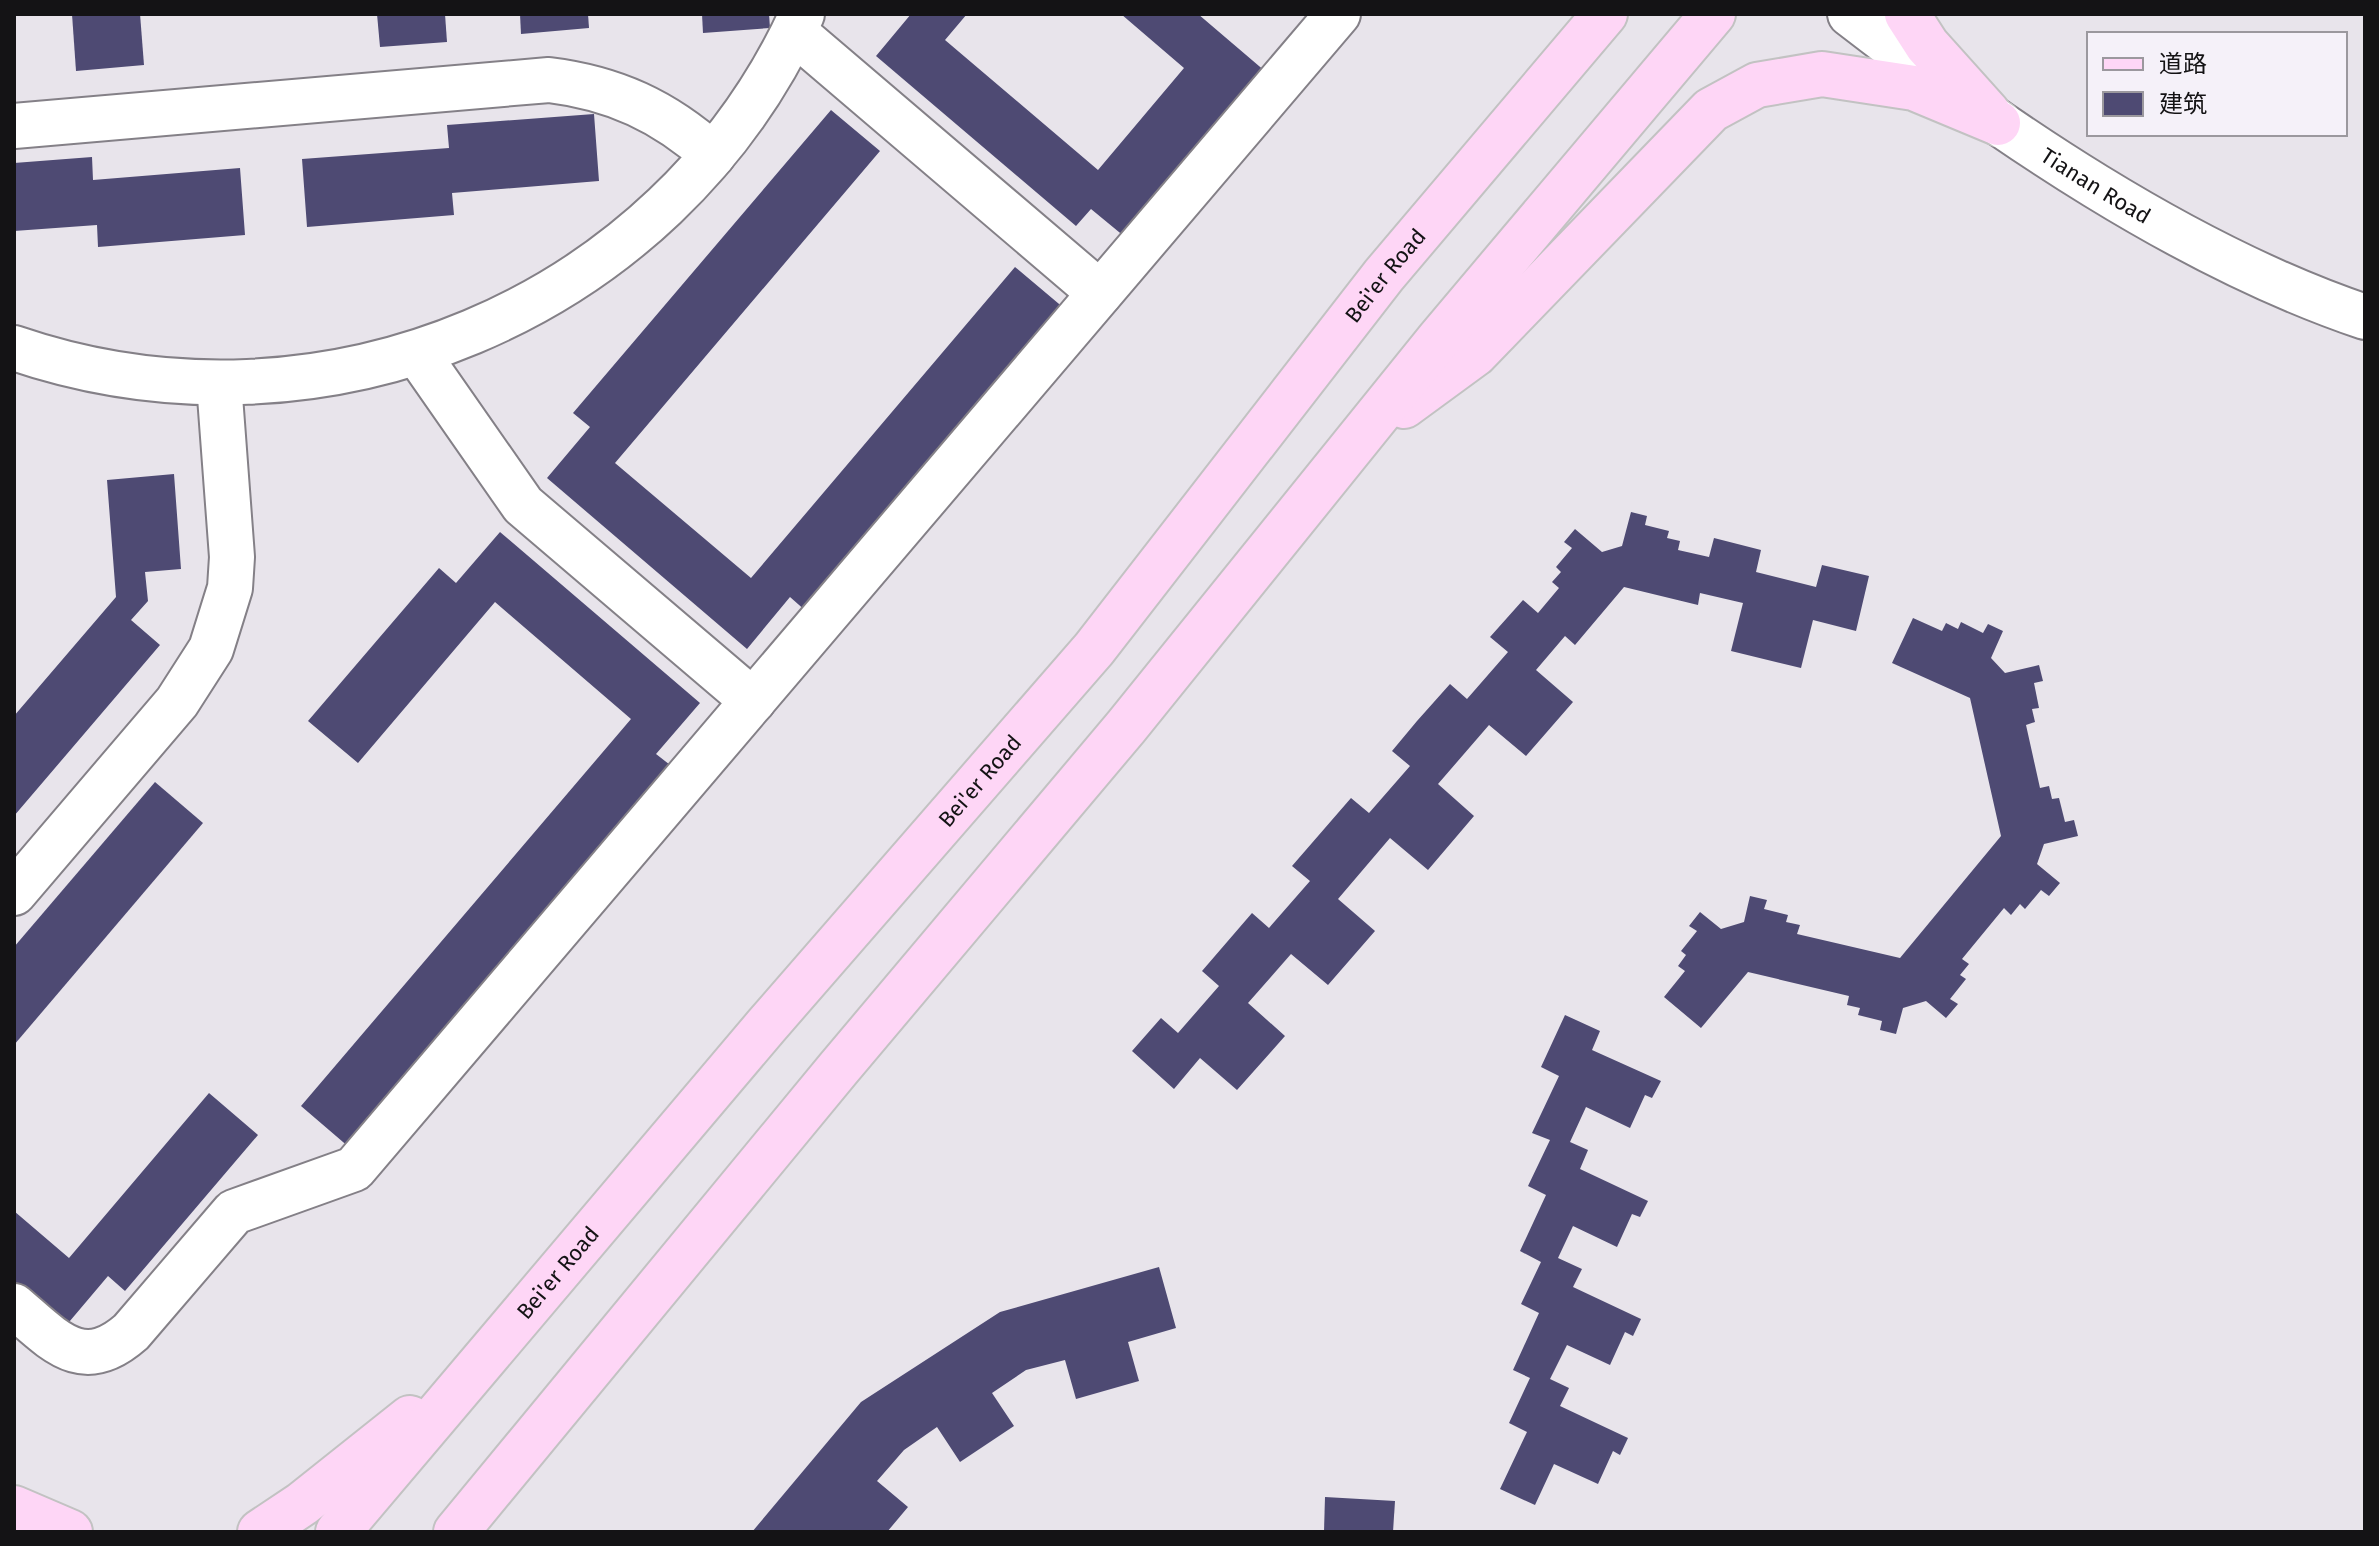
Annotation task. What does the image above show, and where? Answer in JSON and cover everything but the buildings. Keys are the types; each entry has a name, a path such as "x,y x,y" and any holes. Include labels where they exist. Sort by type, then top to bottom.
{"main road":[{"path":"1473,170 1573,14"},
{"name":"Bei'er Road","path":"338,1532 767,1025 1094,649 1384,275 1605,14"},
{"path":"456,1532 1126,727 1360,437 1713,14"},
{"path":"1907,14 1927,45 1998,123"},
{"path":"1360,437 1475,354 1711,110 1757,85 1822,74 1862,79 1914,88 1998,123"},
{"path":"260,1532 302,1504 484,1360"},
{"path":"480,1532 566,1398"},
{"path":"14,1511 36,1532"},
{"path":"14,1511 70,1532"}],"street":[{"path":"14,1306 71,1350 93,1353 114,1347 131,1332 234,1212 354,1169 1338,14"},
{"name":"Tianan Road","path":"1850,14 1998,123 2176,230 2247,267 2365,317"},
{"path":"14,348 129,377 219,383 331,374 417,353 491,324 589,268 675,196 713,155 770,75 798,23 1100,293"},
{"path":"14,126 549,80 609,91 638,102 690,134 713,155"},
{"path":"417,353 523,505 753,701"},
{"path":"14,893 177,702 211,649 230,588 232,557 219,383"}]}
